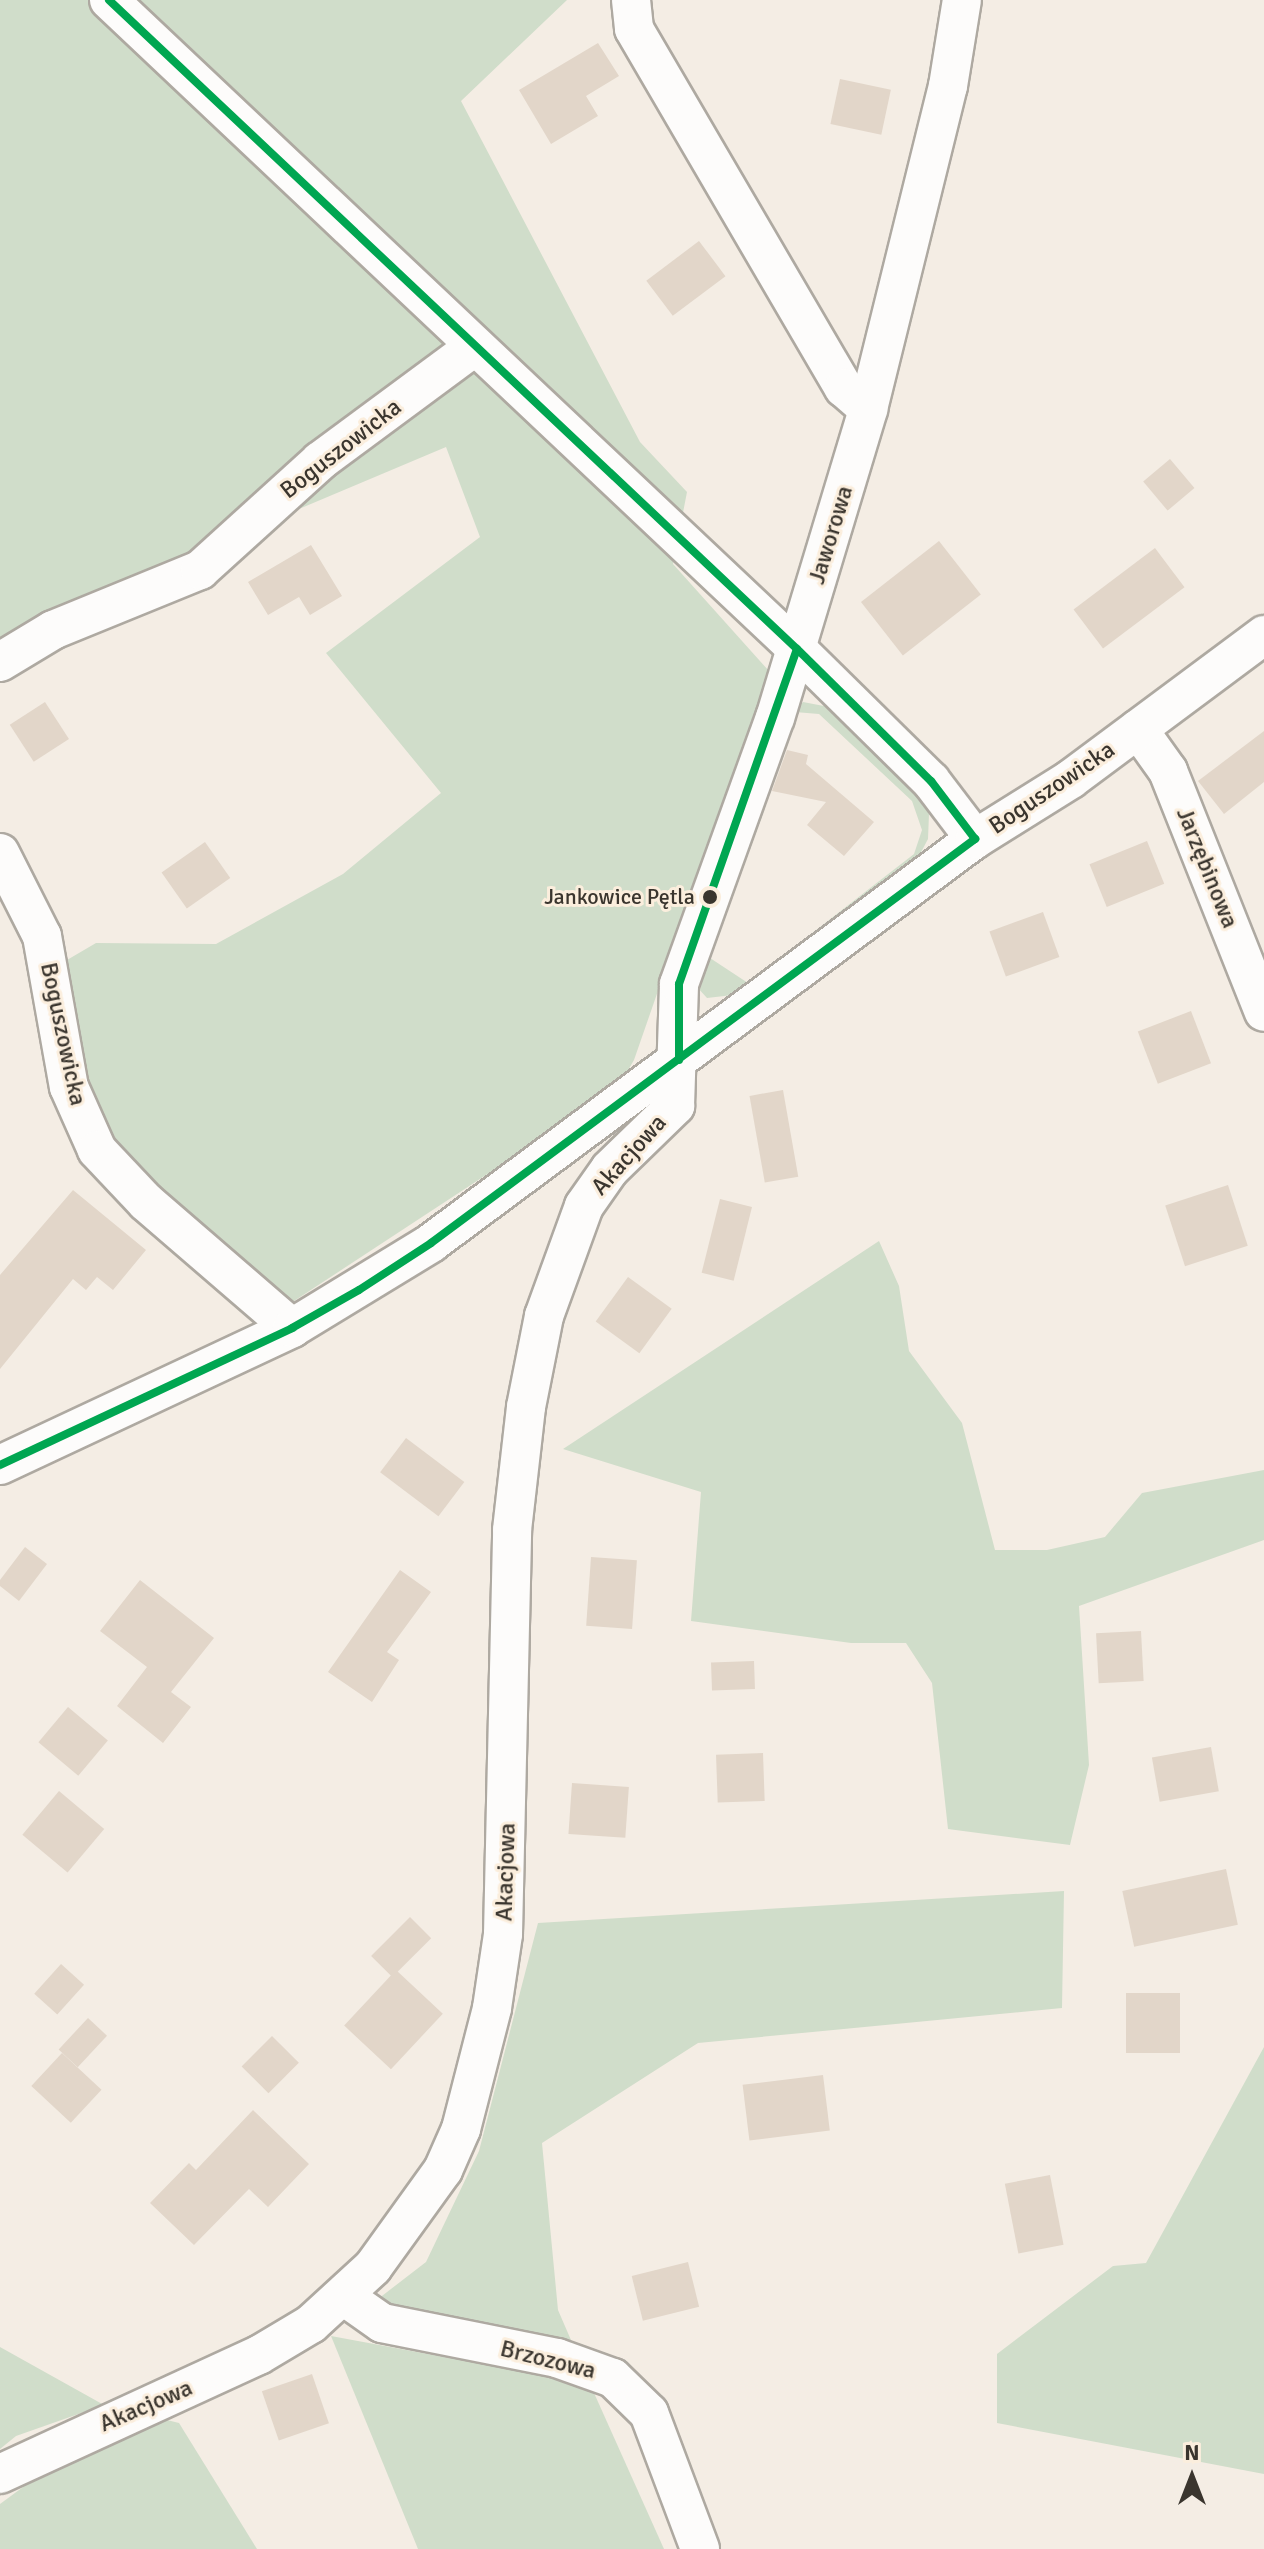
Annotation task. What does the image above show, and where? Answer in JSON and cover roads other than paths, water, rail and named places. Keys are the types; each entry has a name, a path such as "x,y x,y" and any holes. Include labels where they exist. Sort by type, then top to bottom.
{"street":[{"path":"109,0 797,649 931,781 975,839"},
{"path":"631,0 634,29 844,388 868,409"},
{"name":"Jaworowa","path":"679,1060 679,984 797,649 868,409 948,86 962,0"},
{"name":"Boguszowicka","path":"0,662 53,630 200,570 320,461 474,347"},
{"name":"Boguszowicka","path":"0,1465 292,1328 431,1243 975,839 1138,729 1264,635"},
{"name":"Jarzębinowa","path":"1138,729 1168,771 1264,1012"},
{"name":"Boguszowicka","path":"0,853 42,936 69,1087 97,1150 136,1193 292,1328"},
{"name":"Akacjowa","path":"0,2474 269,2350 345,2297 443,2170 474,2089 503,1934 512,1530 529,1391 554,1280 577,1220 610,1169 675,1106 679,1060"},
{"name":"Brzozowa","path":"345,2297 382,2323 557,2358 613,2378 649,2413 700,2549"}],"place":[{"name":"Jankowice Pętla","path":"710,897"}]}
